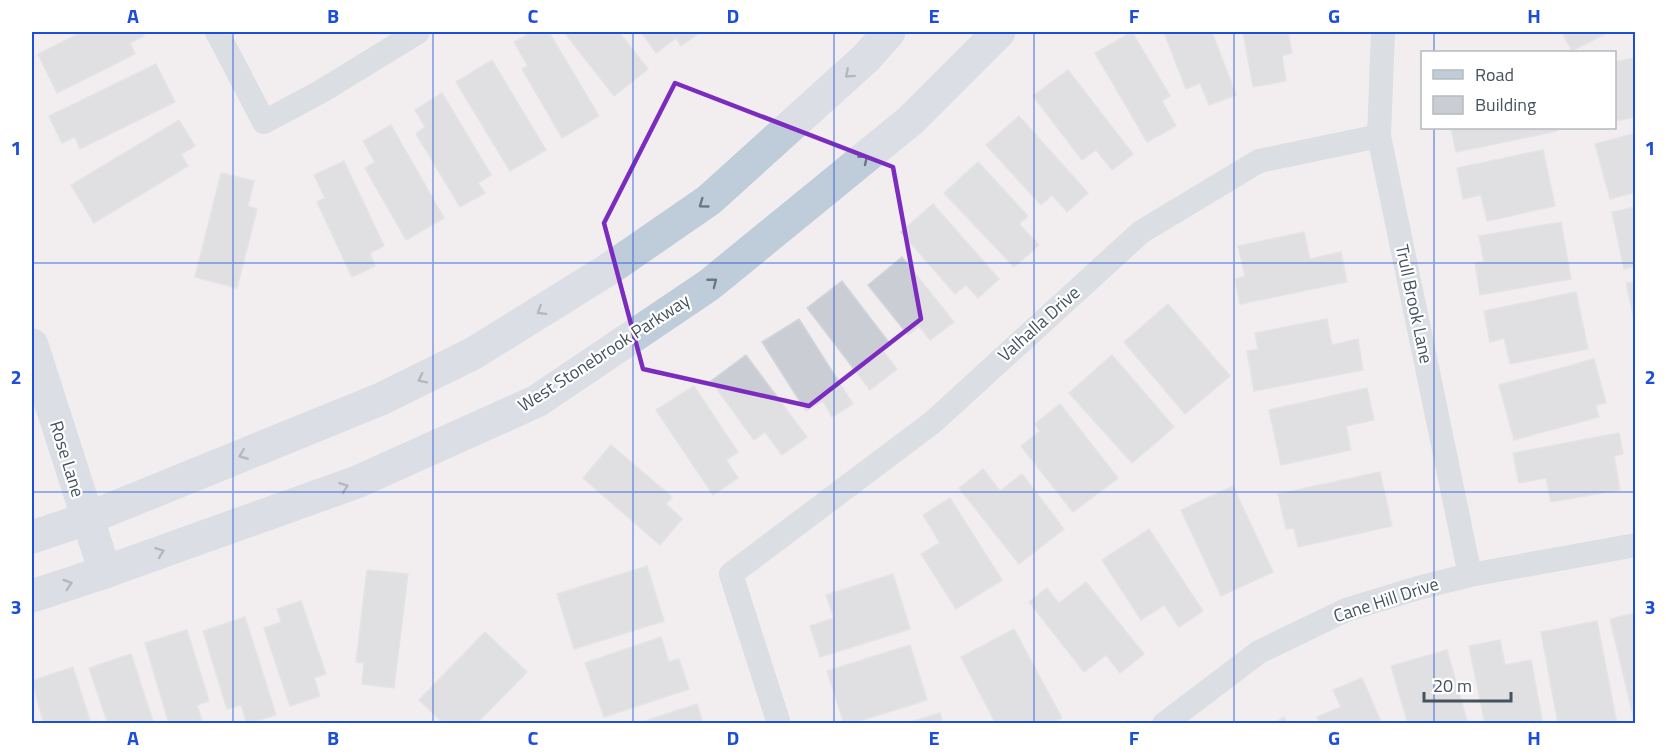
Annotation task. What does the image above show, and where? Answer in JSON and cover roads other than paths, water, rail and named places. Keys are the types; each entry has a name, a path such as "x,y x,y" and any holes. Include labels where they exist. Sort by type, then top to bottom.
{"street":[{"path":"217,32 264,122 331,85 418,32"},
{"path":"32,537 86,519 381,399 474,352 609,269 709,200 867,58 889,32"},
{"name":"West Stonebrook Parkway","path":"32,596 357,482 537,401 709,285 911,120 999,32"},
{"name":"Trull Brook Lane","path":"1383,32 1379,136 1470,575"},
{"name":"Valhalla Drive","path":"779,723 731,574 933,422 1141,232 1259,161 1379,136"},
{"name":"Rose Lane","path":"32,345 86,519 105,572"},
{"name":"Cane Hill Drive","path":"1164,723 1259,652 1346,610 1470,575 1635,544"}]}
